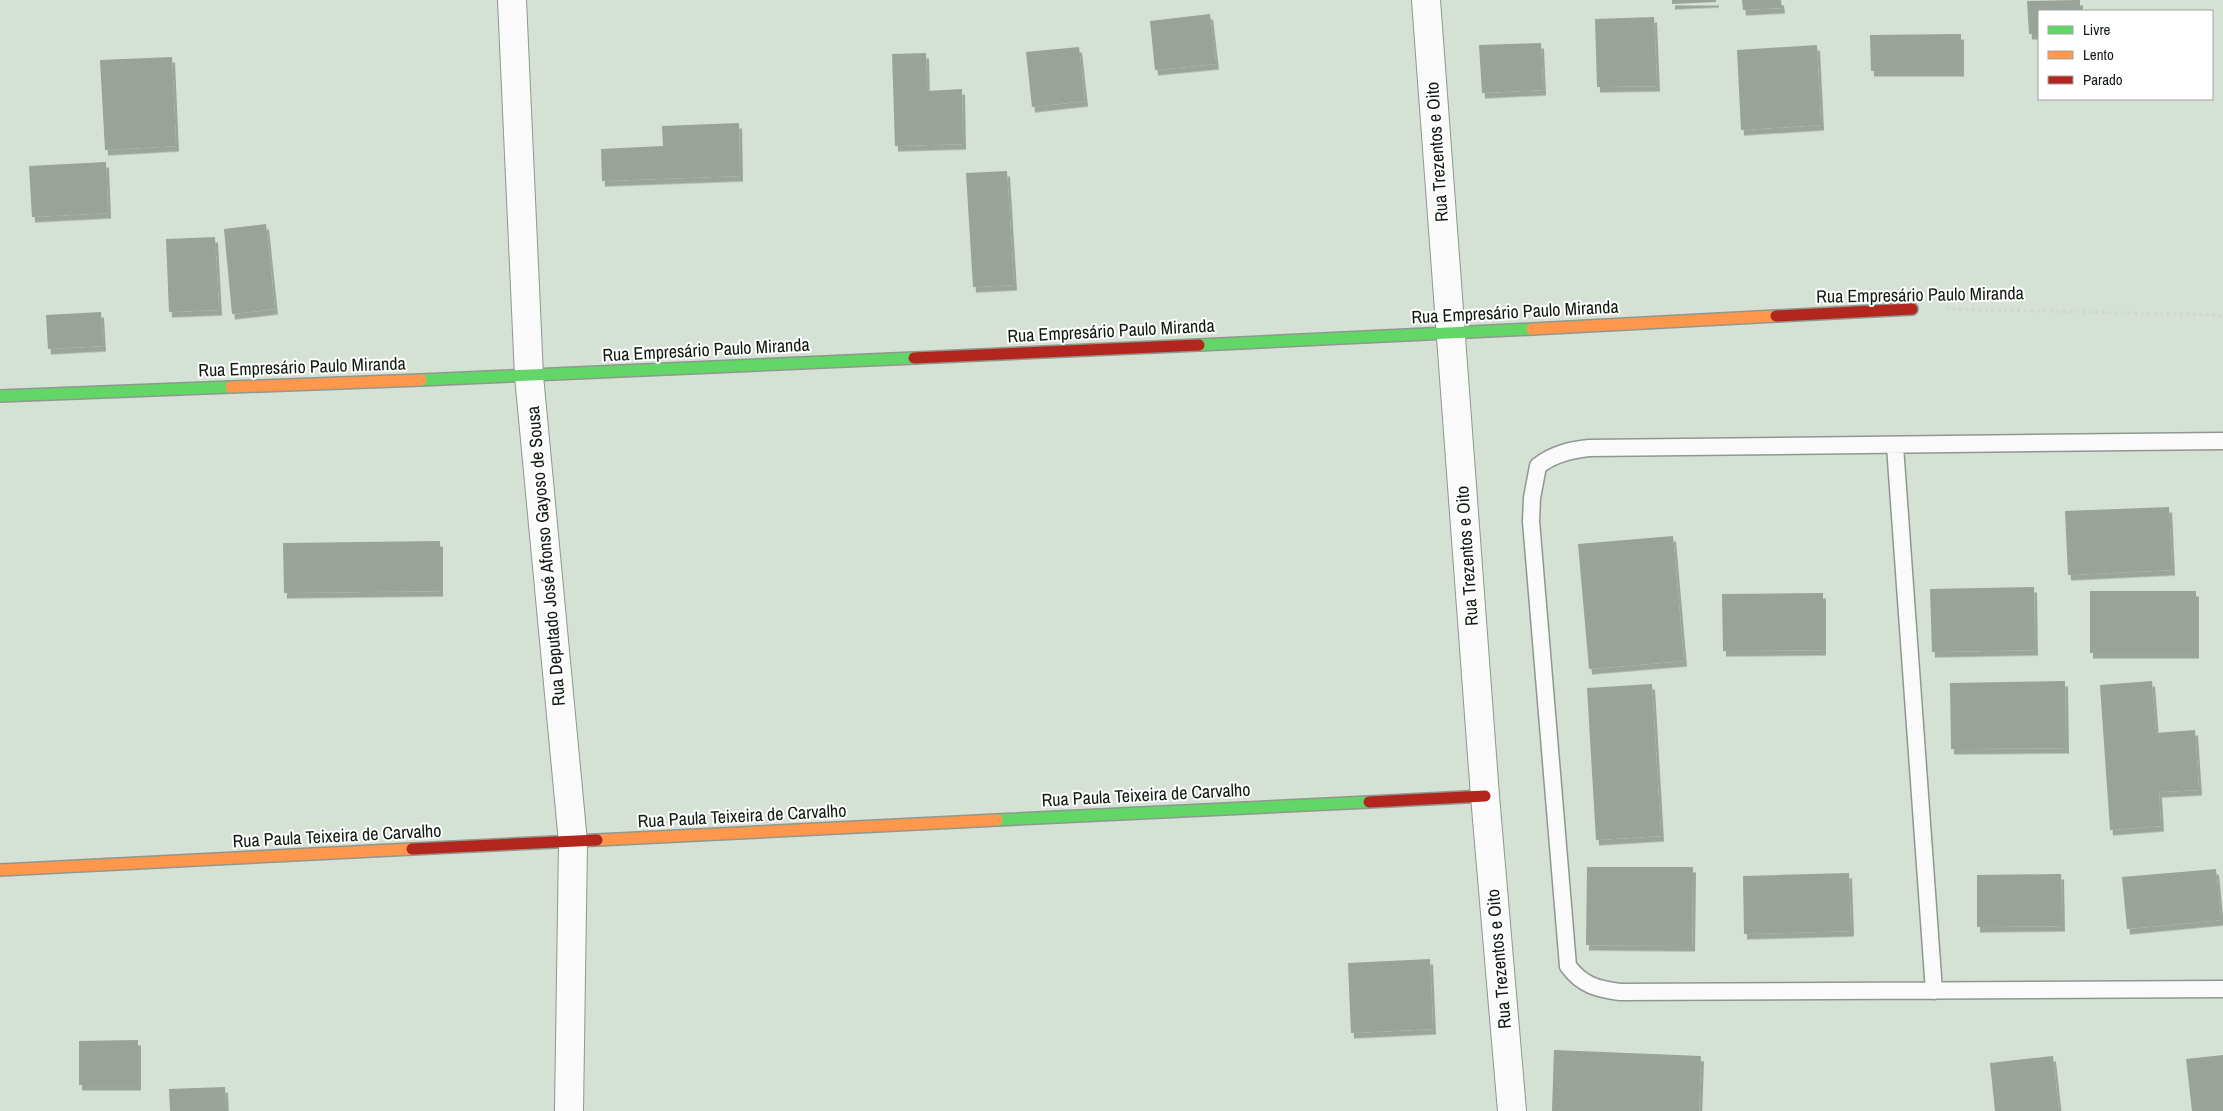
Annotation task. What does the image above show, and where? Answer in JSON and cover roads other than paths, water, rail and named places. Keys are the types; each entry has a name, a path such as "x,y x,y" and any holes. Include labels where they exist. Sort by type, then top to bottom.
{"street":[{"name":"Rua Deputado José Afonso Gayoso de Sousa","path":"512,0 529,376 573,842 569,1111"},
{"name":"Rua Trezentos e Oito","path":"1426,0 1485,796 1512,1111"},
{"name":"Rua Empresário Paulo Miranda","path":"0,396 529,376 1451,334 1663,320 1912,309"},
{"name":"Rua Paula Teixeira de Carvalho","path":"0,870 1485,796"}],"lane":[{"path":"2223,441 1589,448 1569,450 1555,455 1538,466 1532,498 1531,521 1568,966 1575,976 1584,983 1599,989 1620,992 2223,989"},
{"path":"1894,446 1934,991"}]}
